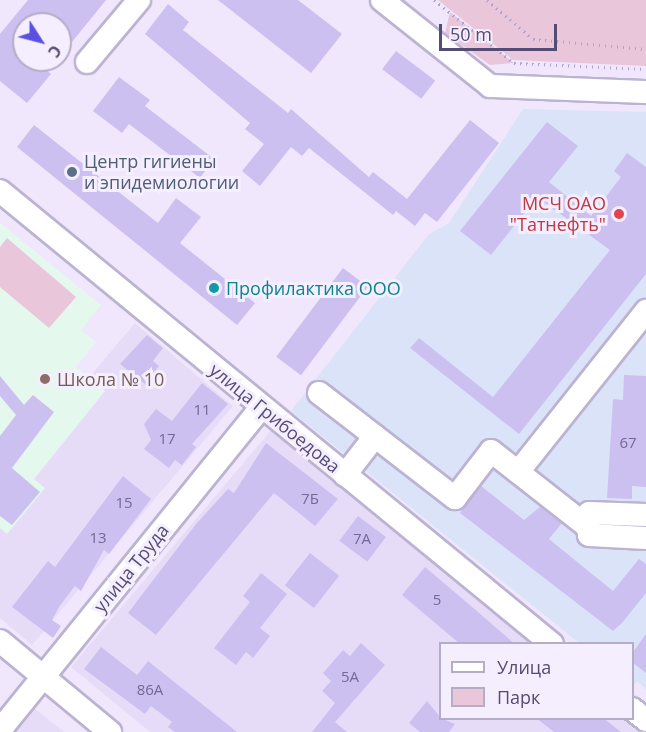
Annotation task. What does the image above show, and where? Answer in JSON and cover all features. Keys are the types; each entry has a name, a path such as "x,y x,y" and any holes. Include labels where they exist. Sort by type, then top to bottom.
{"street":[{"path":"87,62 140,0"},
{"path":"382,0 489,86 646,92"},
{"name":"улица Грибоедова","path":"0,191 550,642"},
{"path":"518,472 646,311"},
{"path":"319,393 455,498 491,452 588,527"},
{"name":"улица Труда","path":"0,730 262,407"},
{"path":"345,475 375,436"},
{"path":"646,515 589,513 588,527 589,535 646,538"},
{"path":"0,642 110,732"},
{"path":"634,710 646,720"}],"path":[{"path":"434,0 514,63 646,69"},
{"path":"487,0 533,39 646,50"}],"shaded area":[{"path":"523,109 646,112 646,689 637,681 634,685 634,642 578,642 291,411 429,234 449,223"},
{"name":"Школа № 10","path":"0,223 101,305 81,330 96,342 76,367 105,391 34,479 45,488 7,534 0,528"},
{"path":"135,323 233,406 32,645 0,618 0,387 70,400"},
{"path":"272,429 533,642 439,642 439,720 626,720 641,732 150,732 71,667"},
{"path":"32,706 64,732 12,732"}],"green space":[{"path":"438,0 646,0 646,66 513,60"},
{"path":"450,12 514,63 490,65 445,33"},
{"path":"7,238 76,297 49,328 0,287 0,247"}],"building":[{"path":"28,0 106,0 72,42 72,12 18,12"},
{"path":"218,0 298,0 342,34 311,73"},
{"path":"168,4 189,22 183,30 288,113 291,109 369,177 373,172 407,199 470,120 499,143 437,222 425,213 415,226 396,211 393,215 309,148 302,156 291,147 260,186 242,171 264,144 245,129 250,123 145,34"},
{"path":"12,19 12,72 49,72 51,74 27,103 0,81 0,34"},
{"path":"396,51 435,80 421,99 382,69"},
{"path":"119,77 150,100 145,106 214,159 200,178 129,124 122,133 93,111"},
{"path":"547,122 578,146 549,182 591,216 621,177 614,171 627,153 646,167 646,274 519,434 410,348 419,338 493,397 610,250 537,197 491,255 460,231"},
{"name":"Центр гигиены и эпидемиологии","path":"34,125 158,223 176,198 201,217 180,243 255,303 237,325 17,147"},
{"path":"343,268 368,287 301,375 276,357"},
{"path":"147,335 163,348 153,361 159,366 145,384 120,364"},
{"path":"624,375 646,376 646,487 632,486 632,499 607,498 613,399 623,400"},
{"path":"0,376 24,405 33,395 54,412 12,468 40,492 12,525 0,516 0,436 16,415 0,396"},
{"path":"202,383 228,404 192,444 196,447 182,465 175,460 169,468 144,449 151,440 144,424 156,409 172,421"},
{"path":"266,443 338,499 315,526 274,493 156,635 128,613 196,524 228,489 234,493"},
{"path":"123,476 151,499 109,554 104,550 81,591 75,586 59,607 52,620 61,626 53,638 12,607 48,561 55,567"},
{"path":"481,486 524,520 540,507 562,523 549,539 613,591 639,559 646,564 646,593 613,631 460,513"},
{"path":"358,516 386,537 367,562 339,541"},
{"path":"310,553 339,576 314,608 285,585"},
{"path":"425,567 513,642 458,642 402,595"},
{"path":"261,573 287,594 260,628 270,636 253,658 246,652 236,665 214,648 250,602 243,596"},
{"path":"646,634 646,673 634,664 634,651"},
{"path":"361,643 385,665 335,722 347,732 312,732 335,703 322,691 331,681 323,673 343,650 350,656"},
{"path":"101,647 137,675 148,661 237,732 175,732 168,727 172,722 151,706 145,714 84,669"},
{"path":"427,701 439,716 439,720 455,724 449,732 420,732 409,723"},
{"path":"539,720 606,720 621,732 554,732"}],"place":[{"name":"Центр гигиены и эпидемиологии","path":"72,172"},
{"name":"МСЧ ОАО \"Татнефть\"","path":"619,214"},
{"name":"Профилактика ООО","path":"214,288"},
{"name":"Школа № 10","path":"45,379"}]}
